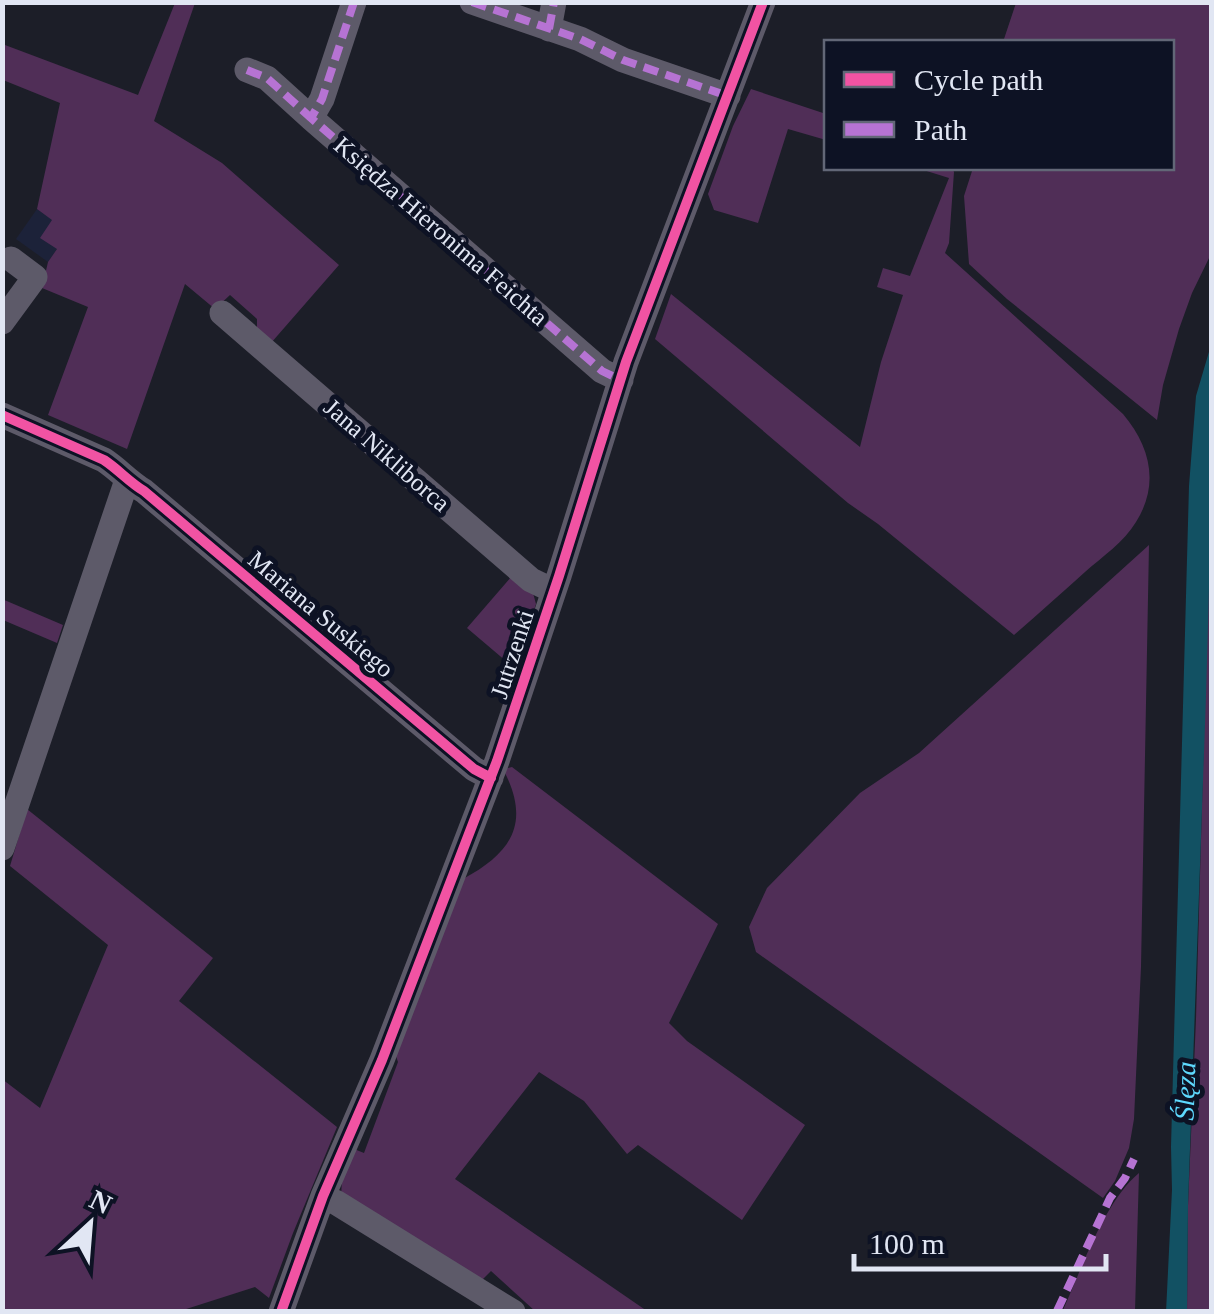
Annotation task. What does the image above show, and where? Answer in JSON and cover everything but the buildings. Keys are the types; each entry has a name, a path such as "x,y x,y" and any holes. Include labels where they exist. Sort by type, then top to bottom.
{"street":[{"name":"Księdza Hieronima Feichta","path":"354,2 312,118 602,372 621,380"},
{"path":"472,2 728,96"},
{"path":"549,29 554,2"},
{"name":"Jutrzenki","path":"281,1312 323,1196 382,1060 490,778 626,362 762,2"},
{"path":"247,70 268,78 312,118"},
{"path":"2,322 35,277 12,260"},
{"name":"Jana Nikliborca","path":"222,313 531,580 554,591"},
{"name":"Mariana Suskiego","path":"2,415 117,468 474,769 490,778"},
{"path":"2,848 127,480"},
{"path":"323,1196 512,1312"}],"shaded area":[{"path":"175,3 195,3 154,121 222,163 339,265 271,343 257,330 257,319 230,295 215,309 185,284 127,449 48,415 88,307 42,288 48,262 57,249 40,238 52,220 37,209 60,103 3,80 2,50 5,45 138,95"},
{"path":"1016,3 1211,3 1211,254 1179,329 1157,420 969,264 964,196 972,170 1174,170 1174,40 1004,40"},
{"path":"751,89 824,113 824,139 788,129 758,223 714,210 708,194"},
{"path":"923,170 954,172 945,253 1123,414 1140,439 1149,466 1148,494 1131,529 1014,635 848,503 655,339 671,294 860,447 903,295 877,287 883,268 910,276 949,178"},
{"path":"37,209 53,220 57,249 48,262 16,239"},
{"path":"1211,481 1212,1311 1187,1312 1188,1205"},
{"path":"1149,545 1141,967 1134,1119 1129,1148 1103,1198 756,952 749,927 767,888 860,793 919,753"},
{"path":"512,576 533,593 536,604 514,668 467,628"},
{"path":"2,599 63,625 57,643 3,620"},
{"path":"512,767 718,924 669,1023 687,1041 805,1125 742,1220 638,1145 627,1154 584,1101 539,1072 455,1179 647,1311 535,1311 491,1271 482,1280 341,1197 342,1179 354,1149 364,1153 398,1062 395,1053 463,879 494,858 512,834 516,805 503,769"},
{"path":"27,809 213,958 179,1001 337,1127 269,1298 255,1287 180,1311 3,1311 2,1079 40,1108 108,945 10,866"},
{"path":"1139,1173 1135,1311 1063,1310 1105,1218 1126,1185"}],"water":[{"name":"Ślęza","path":"1211,345 1212,481 1187,1311 1166,1312 1189,486 1196,396"}],"marked path":[{"path":"354,2 322,99 311,118 602,371 621,380"},
{"path":"472,2 728,96"},
{"path":"549,29 554,2"},
{"path":"247,70 267,78 311,118"},
{"path":"1057,1311 1110,1198 1134,1159"}],"cycle path":[{"path":"281,1312 323,1196 382,1060 497,761 626,362 763,2"},
{"path":"2,415 104,460 474,769 491,778"}]}
